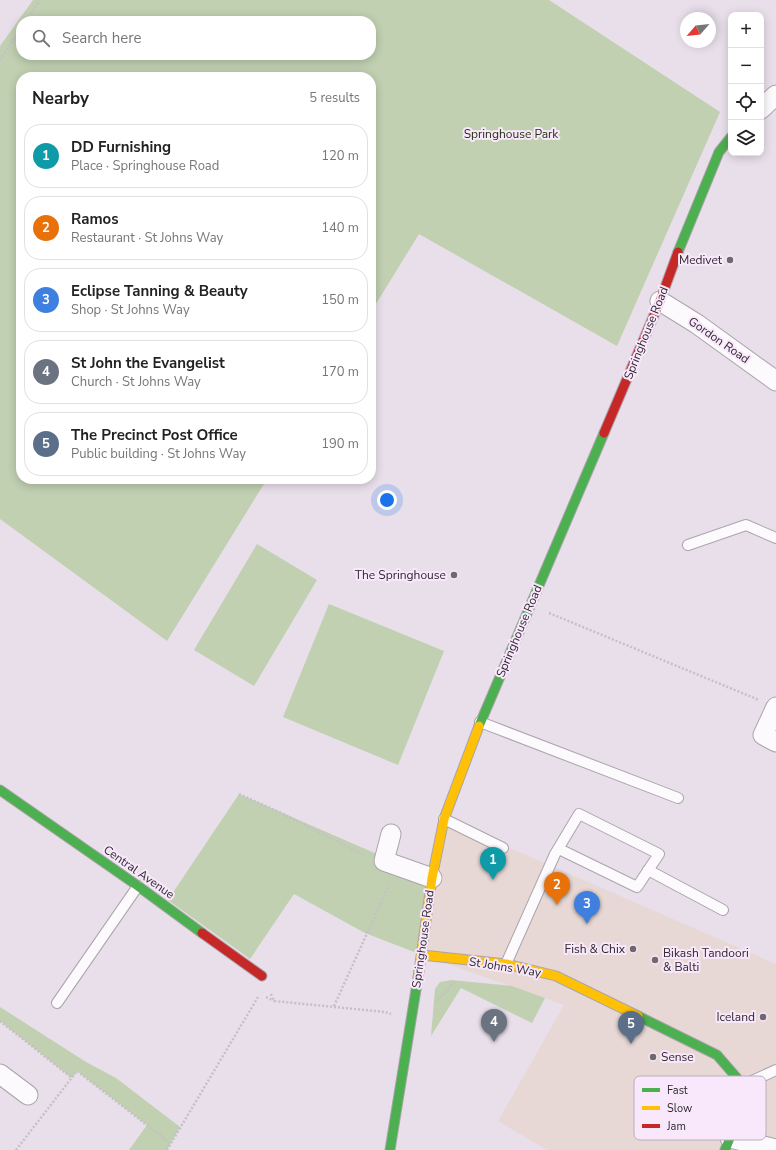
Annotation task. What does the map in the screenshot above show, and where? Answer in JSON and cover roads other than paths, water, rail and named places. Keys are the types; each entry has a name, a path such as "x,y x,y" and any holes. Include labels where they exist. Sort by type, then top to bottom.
{"street":[{"path":"764,106 776,95"},
{"name":"Springhouse Road","path":"390,1150 422,955 432,878 444,819 480,722 660,301 667,280 719,152 728,141"},
{"name":"Gordon Road","path":"660,301 697,324 776,381"},
{"path":"769,704 763,735 776,742"},
{"name":"Central Avenue","path":"0,790 138,886 262,976"},
{"path":"391,834 391,863 432,878"},
{"name":"St Johns Way","path":"422,955 506,964 556,976 717,1055 730,1067 735,1076"},
{"path":"0,1074 28,1095"},
{"name":"St Johns Way","path":"728,1144 776,1149"}],"lane":[{"path":"688,545 746,525 776,538"},
{"path":"480,722 678,798"},
{"path":"506,964 555,854 579,814 659,854 636,887 559,849"},
{"path":"444,819 503,848"},
{"path":"648,870 723,910"},
{"path":"57,1003 138,886"},
{"path":"763,1076 776,1070"}],"place":[{"name":"Medivet","path":"730,260"},
{"name":"The Springhouse","path":"454,575"},
{"name":"DD Furnishing","path":"493,880"},
{"name":"Ramos","path":"557,905"},
{"name":"Eclipse Tanning & Beauty","path":"587,924"},
{"name":"Fish & Chix","path":"633,949"},
{"name":"Bikash Tandoori & Balti","path":"655,960"},
{"name":"Iceland","path":"763,1017"},
{"name":"St John the Evangelist","path":"494,1042"},
{"name":"The Precinct Post Office","path":"631,1044"},
{"name":"Sense","path":"653,1057"}],"park label":[{"name":"Springhouse Park","path":"511,134"}]}
